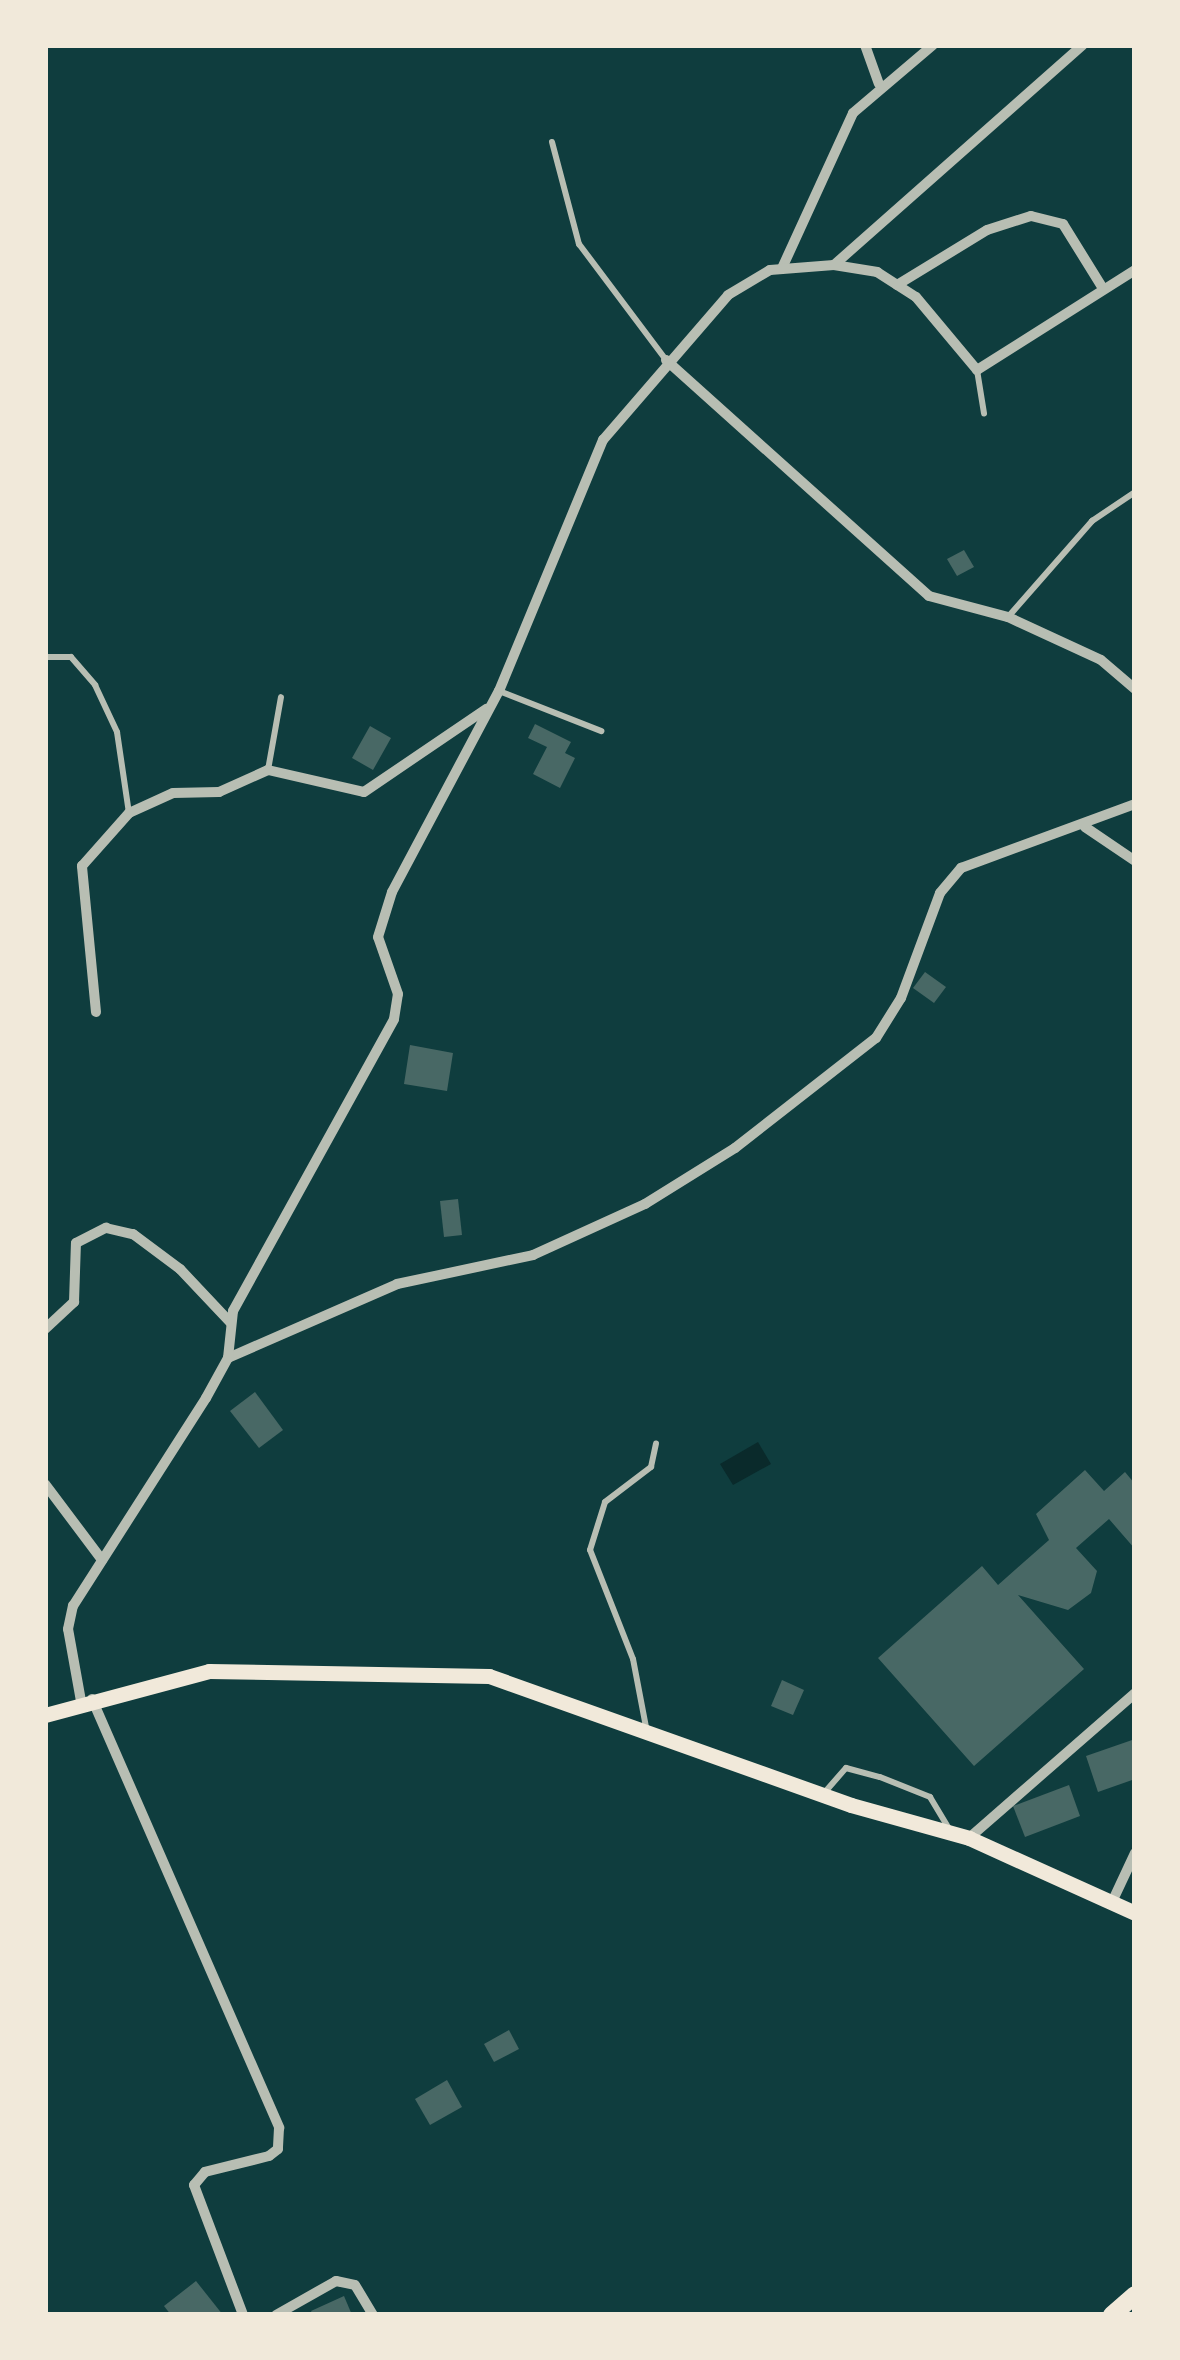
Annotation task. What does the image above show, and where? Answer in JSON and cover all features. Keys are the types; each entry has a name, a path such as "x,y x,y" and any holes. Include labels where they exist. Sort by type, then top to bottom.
{"main road":[{"path":"45,1715 87,1700 209,1671 474,1674 824,1796 969,1838 1135,1913"},
{"path":"1112,2315 1135,2295"}],"street":[{"path":"865,45 879,84"},
{"path":"783,266 837,138 879,84 933,45"},
{"path":"834,265 1083,45"},
{"path":"897,285 987,230 1030,216 1063,224 1102,287"},
{"path":"243,2315 194,2185 205,2172 268,2156 278,2149 279,2128 87,1700 69,1616 228,1358 230,1322 394,1018 398,994 378,943 417,834 500,691 586,470 666,361 728,295 783,266 834,265 877,272 897,285 976,370 1135,270"},
{"path":"666,361 929,596 1008,617 1101,661 1135,689"},
{"path":"96,1012 82,866 129,813 173,793 219,792 268,770 364,792 490,706"},
{"path":"228,1358 397,1284 533,1255 645,1204 735,1148 876,1038 901,998 940,893 961,868 989,852 1085,827 1135,803"},
{"path":"1085,827 1135,862"},
{"path":"45,1329 74,1302 76,1243 106,1228 133,1234 180,1269 230,1322"},
{"path":"45,1484 102,1560"},
{"path":"969,1838 1135,1693"},
{"path":"1113,1900 1135,1853"},
{"path":"276,2315 336,2281 355,2285 373,2315"}],"lane":[{"path":"552,142 579,244 666,361"},
{"path":"976,370 984,413"},
{"path":"1008,617 1092,521 1135,492"},
{"path":"45,657 71,657 95,685 117,732 129,813"},
{"path":"500,691 601,731"},
{"path":"268,770 280,697"},
{"path":"646,1731 633,1660 590,1550 605,1502 651,1467 656,1444"},
{"path":"824,1796 840,1770 880,1777 930,1797 952,1833"}],"water":[{"path":"758,1442 771,1464 733,1485 720,1464"}],"building":[{"path":"964,550 974,567 957,576 947,559"},
{"path":"535,724 571,742 565,753 575,758 560,788 533,774 547,747 528,738"},
{"path":"370,726 391,738 373,770 352,758"},
{"path":"925,972 946,987 934,1003 913,988"},
{"path":"410,1045 453,1053 447,1091 404,1084"},
{"path":"458,1199 462,1235 444,1237 440,1201"},
{"path":"255,1392 283,1430 259,1448 230,1411"},
{"path":"1085,1470 1104,1491 1125,1472 1135,1484 1135,1549 1109,1519 1076,1548 1097,1571 1091,1593 1068,1610 1018,1595 1084,1669 974,1766 878,1658 982,1566 998,1585 1049,1540 1036,1514"},
{"path":"782,1680 804,1690 793,1715 771,1706"},
{"path":"1135,1739 1135,1779 1098,1792 1086,1756"},
{"path":"1069,1785 1080,1816 1025,1837 1013,1806"},
{"path":"509,2030 519,2049 494,2062 484,2044"},
{"path":"447,2080 462,2107 430,2125 415,2099"},
{"path":"196,2281 223,2315 171,2315 164,2306"},
{"path":"344,2296 352,2315 313,2315 311,2311"}]}
